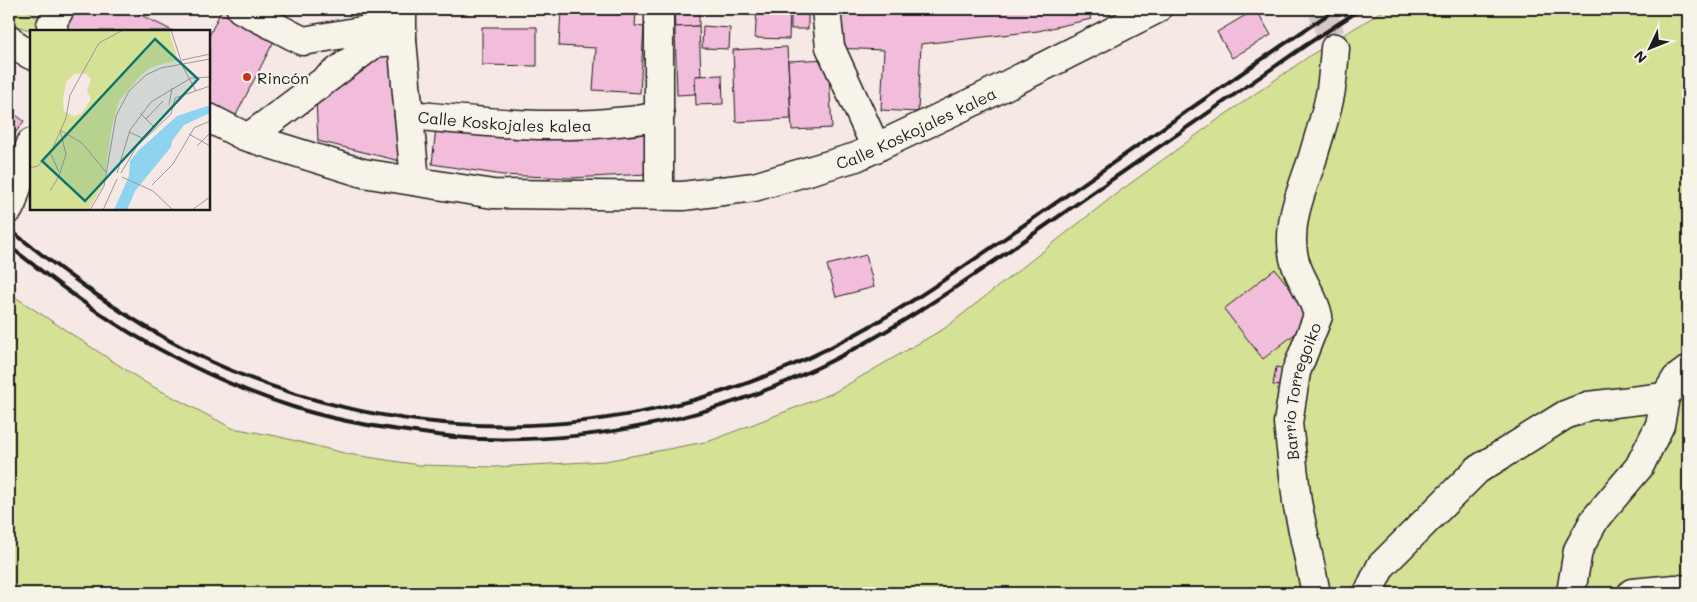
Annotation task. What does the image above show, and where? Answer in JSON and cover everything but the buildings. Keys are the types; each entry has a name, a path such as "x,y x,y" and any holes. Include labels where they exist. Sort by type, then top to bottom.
{"street":[{"path":"54,30 51,25 60,9"},
{"path":"241,9 319,50 327,57 331,66 328,78"},
{"path":"303,41 372,29 397,9"},
{"name":"Calle Koskojales kalea","path":"402,9 402,40 415,181"},
{"path":"658,9 659,196"},
{"path":"826,9 830,47 876,148"},
{"name":"Calle Koskojales kalea","path":"210,118 249,138 363,173 493,194 683,196 754,187 856,157 979,100 1157,9"},
{"path":"9,40 30,54"},
{"path":"249,138 375,43 402,40"},
{"name":"Barrio Torregoiko","path":"1316,593 1297,502 1288,423 1296,372 1318,316 1316,307 1299,274 1293,253 1293,232 1298,196 1311,161 1331,91 1336,48"},
{"name":"Calle Koskojales kalea","path":"409,115 507,124 586,125 640,120 660,115"},
{"path":"9,210 30,146"},
{"path":"1571,593 1578,550 1595,519 1638,467 1660,425 1665,397 1676,379 1688,370"},
{"path":"1368,593 1381,566 1477,470 1565,415 1588,406 1665,397"},
{"path":"1632,593 1675,589 1688,590"}],"green space":[{"path":"9,9 26,9 51,25 54,30 25,29 9,20"},
{"path":"1386,9 1688,9 1688,593 9,593 9,293 146,383 232,428 276,436 348,454 419,465 495,467 605,461 710,441 833,393 945,328 1116,194 1213,123 1311,55"}],"tunnel":[{"path":"1322,9 1335,48"}],"railway":[{"path":"9,229 74,279 141,324 189,351 266,384 345,407 425,421 507,426 589,420 669,406 748,383 825,350 852,336 906,305 958,271 1336,9"},
{"path":"9,246 93,309 146,342 182,361 255,394 321,415 393,429 480,439 568,437 654,424 738,400 779,385 819,367 905,320 961,284 1361,9"}],"place":[{"name":"Rincón","path":"247,77"}]}
